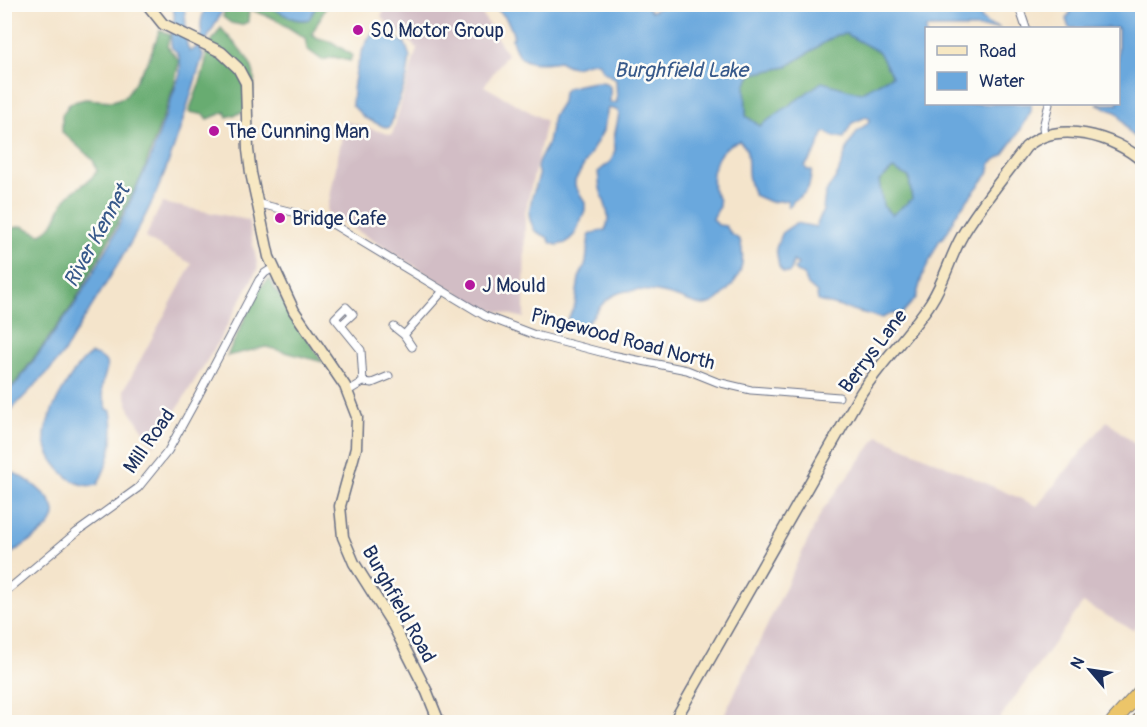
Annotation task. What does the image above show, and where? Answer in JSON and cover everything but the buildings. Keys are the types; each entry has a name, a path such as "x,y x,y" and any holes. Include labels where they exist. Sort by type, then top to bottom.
{"highway":[{"path":"1113,723 1143,690"},
{"path":"1138,723 1143,718"}],"street":[{"name":"Burghfield Road","path":"147,4 159,20 168,27 214,48 238,68 246,83 248,150 256,202 273,268 294,311 348,391 357,417 358,434 341,498 340,514 343,537 357,569 393,625 427,692 439,723"},
{"path":"1018,4 1026,27"},
{"path":"1049,105 1043,127 1044,135 1076,133 1099,136 1118,143 1143,161"},
{"name":"Berrys Lane","path":"674,723 871,377 932,301 961,237 971,222 1026,147 1044,135"},
{"name":"Pingewood Road North","path":"256,202 317,218 334,225 485,316 535,335 566,344 687,370 717,382 751,390 802,393 835,399"},
{"name":"Mill Road","path":"4,593 77,532 138,488 168,451 259,280 273,268"},
{"path":"404,335 443,291"},
{"path":"340,325 361,350 363,382"},
{"path":"394,327 404,335 412,347"},
{"path":"348,391 363,382 372,383 389,376"}],"shaded area":[{"path":"387,5 469,5 482,14 507,54 484,86 546,121 525,214 524,318 481,307 327,212 345,121 392,135 417,48 381,17"},
{"path":"162,203 248,220 258,268 216,346 154,446 130,411 124,390 192,264 145,238"},
{"path":"1107,421 1142,450 1142,618 1133,630 1083,603 997,722 721,722 822,511 878,436 1037,506"}],"green space":[{"path":"265,4 290,17 302,20 309,19 317,5 327,5 312,34 332,42 352,55 350,61 334,57 322,60 307,49 305,38 275,19 249,9 248,22 241,25 231,23 223,17 226,5"},
{"path":"221,28 246,57 254,75 254,85 251,98 243,112 227,117 225,112 208,119 205,115 189,112 203,72 206,49"},
{"path":"160,30 170,35 167,46 179,61 174,86 143,173 72,306 16,382 5,391 5,230 22,226 40,234 46,231 51,227 68,196 94,175 97,171 93,160 62,132 62,115 70,103 85,99 113,101 126,96 148,61"},
{"path":"846,34 879,52 892,76 860,93 822,82 760,126 746,116 745,85 752,74 786,67 836,35"},
{"path":"894,168 909,177 912,199 892,215 883,206 879,181"},
{"path":"270,279 323,362 266,347 227,356 260,287"}],"water":[{"path":"317,4 309,19 303,20 287,16 268,5"},
{"name":"Burghfield Lake","path":"665,4 976,5 983,20 989,25 998,27 925,27 925,105 1031,105 1031,111 1003,155 991,163 988,174 955,216 947,233 939,241 922,277 916,298 899,317 897,313 882,318 818,301 817,293 808,285 804,275 794,269 798,264 793,261 791,271 788,273 783,272 779,267 776,248 783,232 796,223 816,227 823,210 825,194 838,174 848,146 857,132 868,123 869,119 866,117 852,123 844,138 832,136 826,132 823,134 815,153 805,166 807,170 812,170 808,188 789,207 787,200 770,202 754,195 745,147 739,141 726,148 714,166 712,180 719,208 713,219 718,225 726,226 731,234 740,240 742,264 733,284 717,300 704,305 652,291 632,290 618,293 605,301 581,329 566,323 575,305 579,278 586,263 589,234 605,230 608,221 598,172 611,161 615,150 614,138 619,114 617,110 608,108 603,131 575,181 575,186 585,202 585,210 575,234 566,243 557,245 551,243 547,237 535,231 529,213 539,176 538,163 548,143 553,116 562,102 563,92 577,85 603,82 610,87 610,103 617,102 616,80 603,71 598,62 575,67 559,61 535,63 523,59 515,47 508,22 499,11 489,5 645,5 651,12","holes":["846,34 879,52 892,76 860,93 822,82 760,126 746,116 745,85 752,74 786,67 836,35","893,169 909,177 912,199 892,215 883,206 879,181"]},
{"path":"172,5 183,5 186,17 186,42 190,52 197,47 202,33 202,18 207,5 224,5 201,51 203,55 164,174 136,233 63,354 5,416 5,394 17,383 74,306 111,242 150,160 180,74 180,60 171,43 174,16"},
{"path":"1075,5 1142,5 1142,143 1129,132 1118,113 1099,105 1120,105 1120,27 1069,27 1066,19"},
{"path":"373,32 388,34 405,43 410,57 407,77 390,127 387,128 365,118 352,105 357,67"},
{"path":"91,354 104,360 106,364 102,392 107,409 111,411 113,430 111,449 97,485 88,486 70,479 56,466 45,437 55,404 69,380"},
{"path":"5,470 21,476 40,490 52,505 54,515 44,531 5,559"}],"place":[{"name":"SQ Motor Group","path":"358,30"},
{"name":"The Cunning Man","path":"214,131"},
{"name":"Bridge Cafe","path":"280,218"},
{"name":"J Mould","path":"470,285"}],"water label":[{"name":"River Kennet","path":"97,236"}]}
